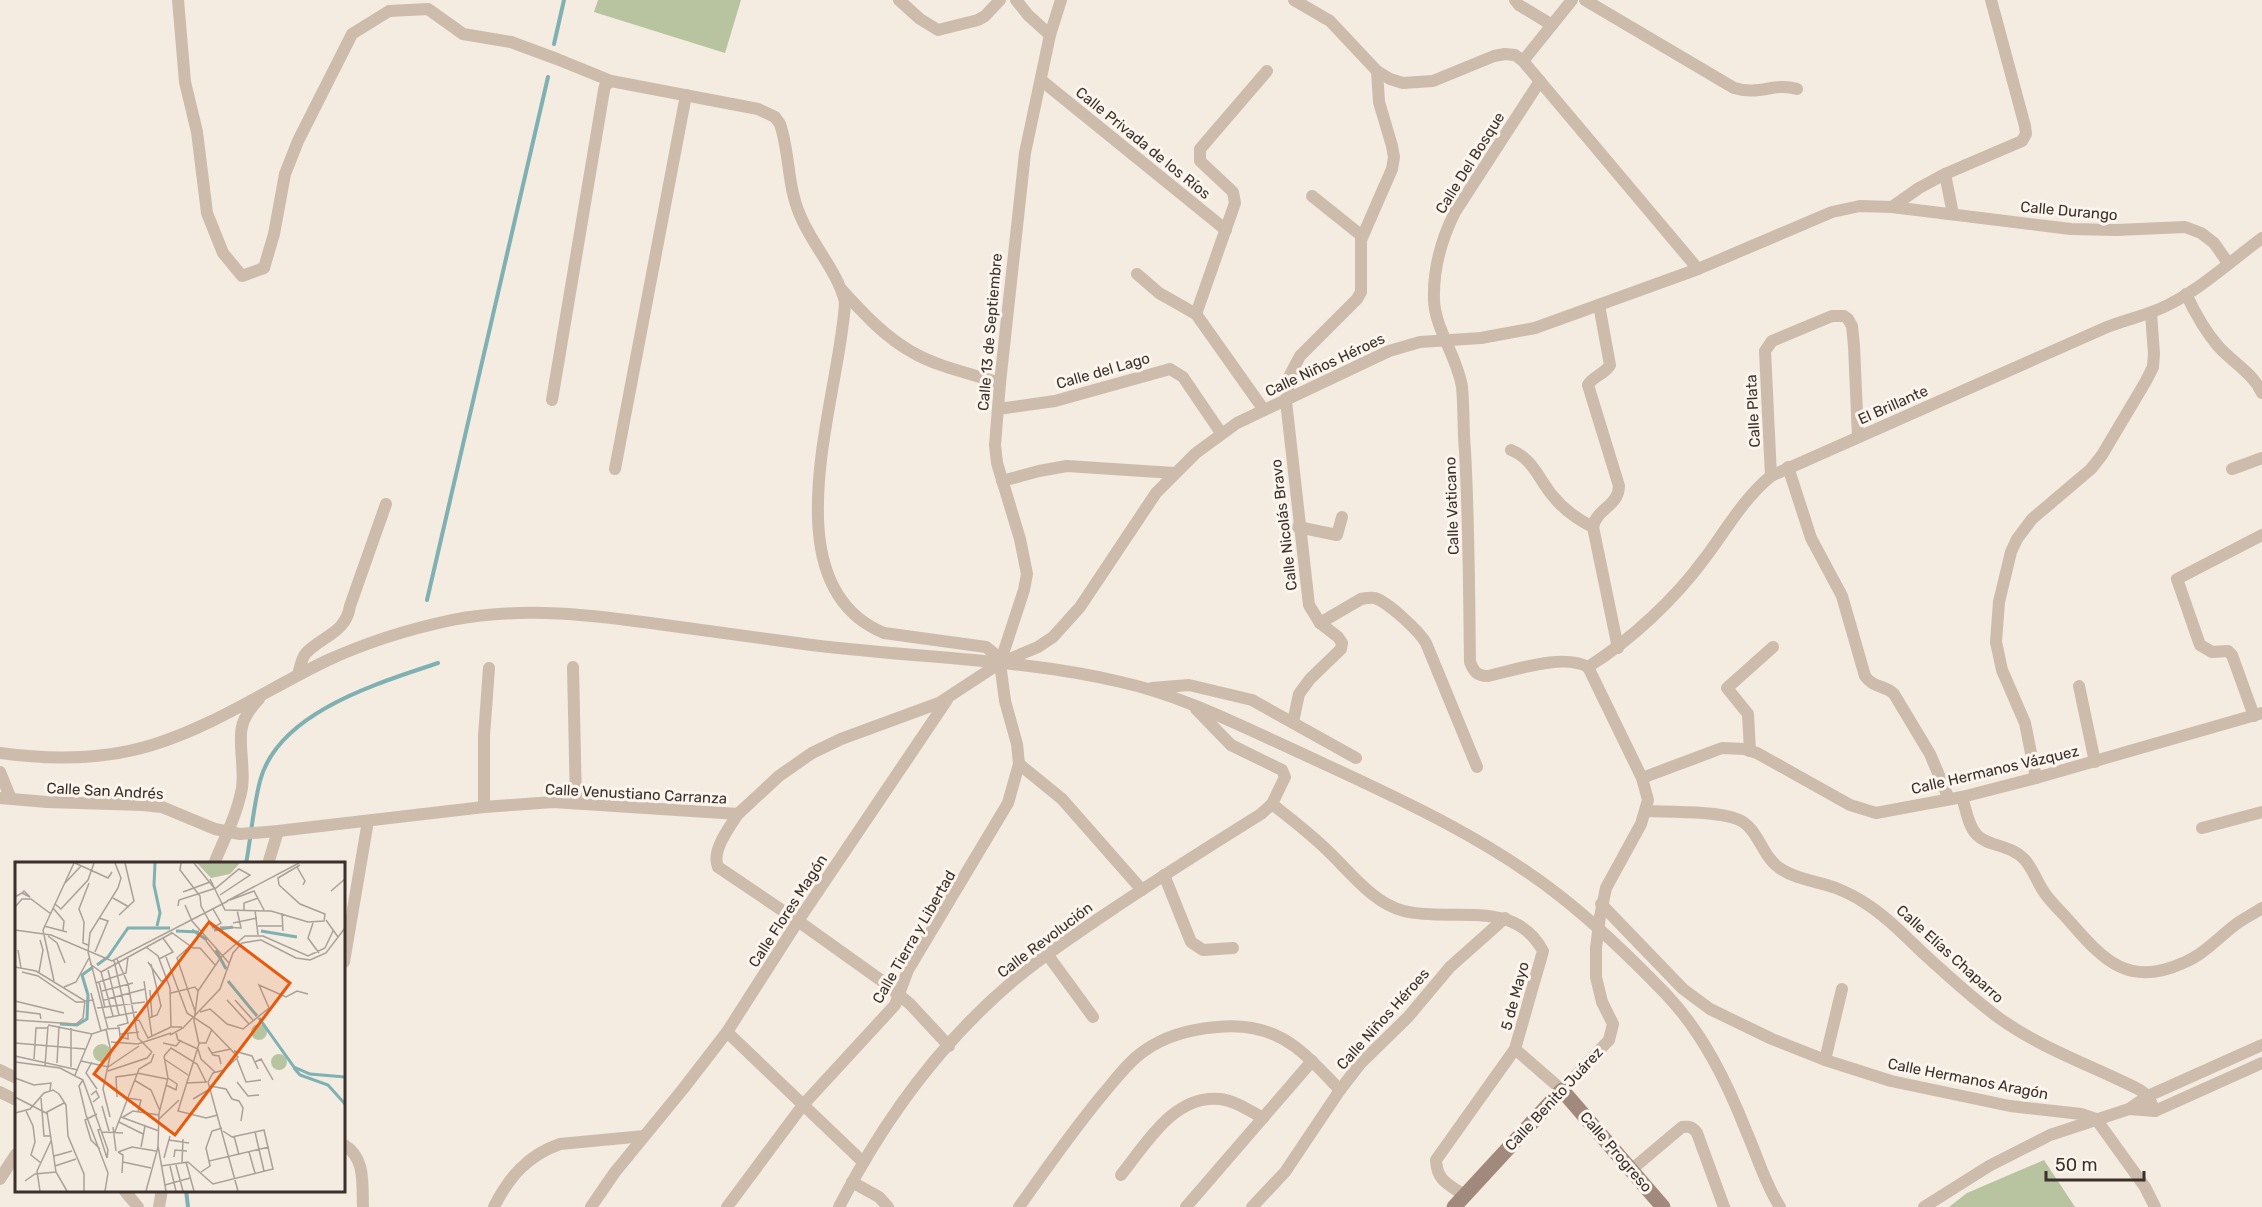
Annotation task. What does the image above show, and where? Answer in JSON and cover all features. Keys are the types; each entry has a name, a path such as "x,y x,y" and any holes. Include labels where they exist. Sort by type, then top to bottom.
{"street":[{"path":"178,0 184,82 197,132 207,213 223,253 242,276 264,268 274,234 285,174 298,141 352,34 389,11 428,9 463,34 511,42 611,81 759,109 775,117 783,132 799,214 842,290 888,335 912,352 1000,383"},
{"path":"899,0 930,27 938,30 978,20 985,16 999,0"},
{"path":"1016,0 1028,15 1050,35"},
{"name":"Calle 13 de Septiembre","path":"1000,663 1027,574 1020,539 1002,481 995,445 1000,383 1021,180 1050,35 1061,0"},
{"path":"1515,0 1519,5 1552,25"},
{"path":"1523,61 1572,0"},
{"path":"1585,0 1734,88 1757,92 1788,86 1797,89"},
{"path":"1892,207 1918,188 1945,174 2013,147 2022,141 2026,134 1996,11 1991,0"},
{"path":"1301,2 1330,21 1377,71 1390,79 1403,83 1432,81 1494,56 1515,55 1523,61 1698,269"},
{"path":"1196,314 1235,203 1233,192 1200,161 1200,149 1267,71"},
{"path":"1312,196 1362,236 1392,169 1394,157 1380,102 1377,71"},
{"name":"Calle Privada de los Ríos","path":"1041,80 1226,230"},
{"path":"552,400 604,90 611,81"},
{"name":"Calle Del Bosque","path":"1447,340 1436,315 1434,301 1436,266 1444,233 1455,212 1540,81"},
{"path":"615,469 686,95"},
{"path":"1945,174 1953,214"},
{"name":"Calle Niños Héroes","path":"1000,663 1053,638 1089,592 1143,510 1174,473 1221,433 1264,410 1389,351 1420,342 1481,338 1535,328 1698,269 1832,212 1860,206 1892,207"},
{"name":"Calle Durango","path":"1892,207 2071,229 2117,231 2185,227 2201,233 2214,243 2228,263"},
{"name":"Calle Nicolás Bravo","path":"1293,722 1299,694 1310,679 1342,646 1338,637 1320,623 1309,605 1298,527 1286,400 1290,375 1300,356 1357,299 1361,292 1362,236"},
{"name":"El Brillante","path":"1588,667 1618,648 1691,576 1751,496 1771,476 2107,327 2151,313 2186,294 2262,238"},
{"path":"1137,274 1159,293 1196,314 1264,410"},
{"path":"842,290 844,312 817,489 822,556 830,582 860,620 872,628 884,633 986,647 992,651 1000,663 1005,701 1017,744 1019,764 1062,799 1142,890"},
{"path":"2186,294 2198,318 2216,344 2252,377 2262,393"},
{"path":"1599,305 1610,365 1588,385 1615,468 1619,493 1617,498 1594,519 1593,527 1618,648"},
{"path":"2037,778 2027,730 2002,670 1996,642 1999,602 2011,552 2017,539 2032,519 2091,469 2102,455 2146,381 2153,361 2151,313"},
{"name":"Calle Plata","path":"1771,476 1765,357 1768,345 1780,337 1832,315 1844,316 1852,326 1858,437"},
{"name":"Calle Vaticano","path":"1447,340 1462,388 1469,515 1470,662 1474,672 1488,676 1571,661 1588,667"},
{"name":"Calle del Lago","path":"998,410 1055,401 1170,369 1183,377 1221,433"},
{"path":"1511,450 1518,453 1534,468 1552,495 1573,518 1593,527"},
{"path":"2232,469 2262,458"},
{"path":"1002,481 1067,466 1174,473"},
{"path":"1788,467 1811,538 1842,596 1865,676 1870,683 1889,689 1894,694 1930,754 1949,799"},
{"path":"298,675 306,653 338,630 349,616 350,606 386,504"},
{"path":"1298,527 1337,535 1342,517"},
{"path":"2258,715 2232,655 2228,651 2212,652 2200,645 2177,579 2262,535"},
{"path":"1320,623 1361,599 1375,598 1416,630 1426,644 1477,767"},
{"path":"0,753 29,757 68,758 130,751 173,737 262,696 298,675 367,643 416,628 458,619 525,612 562,612 618,618 855,651 1000,663 1115,680 1148,688 1192,705 1381,791 1449,825 1505,858 1559,895 1614,943 1670,998 1707,1046 1737,1108 1768,1190 1780,1207"},
{"path":"1750,751 1748,714 1727,688 1773,647"},
{"name":"Calle Venustiano Carranza","path":"234,833 264,833 522,804 576,803 738,814 779,776 812,753 893,719 921,711 950,696 1000,663"},
{"path":"573,667 576,803"},
{"path":"1588,667 1642,778 1648,800 1646,811"},
{"path":"484,807 484,736 489,668"},
{"path":"1148,688 1189,685 1252,700 1356,758"},
{"path":"2079,686 2095,762"},
{"path":"214,862 234,833 242,787 241,729 245,718 262,696"},
{"name":"Calle Flores Magón","path":"591,1207 615,1172 727,1032 798,921 950,696"},
{"name":"Calle Revolución","path":"839,1207 863,1162 909,1094 949,1046 1010,983 1047,954 1164,875 1267,810 1272,804 1285,777 1282,770 1231,745 1192,705"},
{"name":"Calle Hermanos Vázquez","path":"1642,778 1722,748 1733,747 1750,751 1850,805 1876,813 1962,797 2037,778 2258,715"},
{"name":"Calle Tierra y Libertad","path":"728,1207 803,1105 888,1014 908,970 1003,814 1019,764"},
{"path":"0,772 6,799"},
{"path":"1962,797 1972,829 1978,836 1986,842 2003,846 2017,853 2025,861 2046,895 2096,950 2117,966 2136,973 2158,972 2185,963 2236,924 2262,908"},
{"name":"Calle San Andrés","path":"6,799 162,807 234,833"},
{"path":"1272,804 1309,833 1356,879 1387,904 1404,911 1505,918"},
{"name":"Calle Elías Chaparro","path":"1646,811 1725,816 1738,819 1747,825 1757,837 1767,857 1778,867 1788,874 1836,888 1863,901 1903,932 1969,994 1999,1018 2035,1042 2128,1084 2148,1096"},
{"name":"Calle Benito Juárez","path":"1459,1201 1609,1040 1612,1024 1602,1002 1596,977 1596,948 1601,910 1606,888 1646,811"},
{"path":"2202,828 2262,812"},
{"path":"738,814 716,856 718,867 899,994 949,1046"},
{"path":"346,940 368,821"},
{"path":"269,862 278,831"},
{"path":"1164,875 1191,942 1203,950 1233,948"},
{"name":"Calle Hermanos Aragón","path":"1601,910 1683,989 1710,1009 1772,1039 1825,1060 1891,1081 2010,1106 2081,1114 2096,1119"},
{"name":"Calle Niños Héroes","path":"1252,1207 1285,1172 1360,1064 1408,1017 1450,967 1505,918"},
{"name":"5 de Mayo","path":"1459,1201 1436,1171 1436,1160 1440,1151 1496,1078 1515,1049 1543,951 1531,934 1505,918"},
{"path":"1047,954 1093,1017"},
{"path":"1825,1060 1842,989"},
{"path":"1019,1207 1068,1137 1121,1072 1143,1051 1156,1043 1202,1028 1230,1025 1254,1027 1273,1033 1287,1041 1312,1061 1340,1090"},
{"path":"727,1032 863,1162"},
{"path":"1924,1207 1989,1166 2050,1135 2129,1109 2148,1096 2262,1045"},
{"name":"Calle Progreso","path":"1515,1049 1562,1090 1663,1207"},
{"path":"1186,1207 1312,1061"},
{"path":"2129,1109 2155,1111 2262,1063"},
{"path":"0,1070 15,1078"},
{"path":"0,1092 15,1100"},
{"path":"2148,1096 2155,1111"},
{"path":"1121,1175 1170,1116 1192,1102 1222,1099 1263,1118"},
{"path":"2096,1119 2145,1187 2155,1207"},
{"path":"1631,1170 1682,1127 1694,1128 1724,1207"},
{"path":"494,1207 508,1181 516,1172 527,1161 550,1147 560,1144 644,1136"},
{"path":"345,1146 360,1162 363,1207"},
{"path":"0,1179 15,1156"},
{"path":"852,1182 879,1197 888,1207"},
{"path":"125,1192 138,1207"},
{"path":"159,1207 162,1192"}],"green space":[{"path":"598,0 741,0 725,53 594,12"},
{"path":"2044,1160 2075,1207 1949,1207 1967,1193"}],"waterway":[{"path":"554,44 564,0"},
{"path":"427,600 548,77"},
{"path":"246,862 260,781 270,757 287,736 309,719 360,691 438,663"},
{"path":"186,1192 188,1207"}]}
